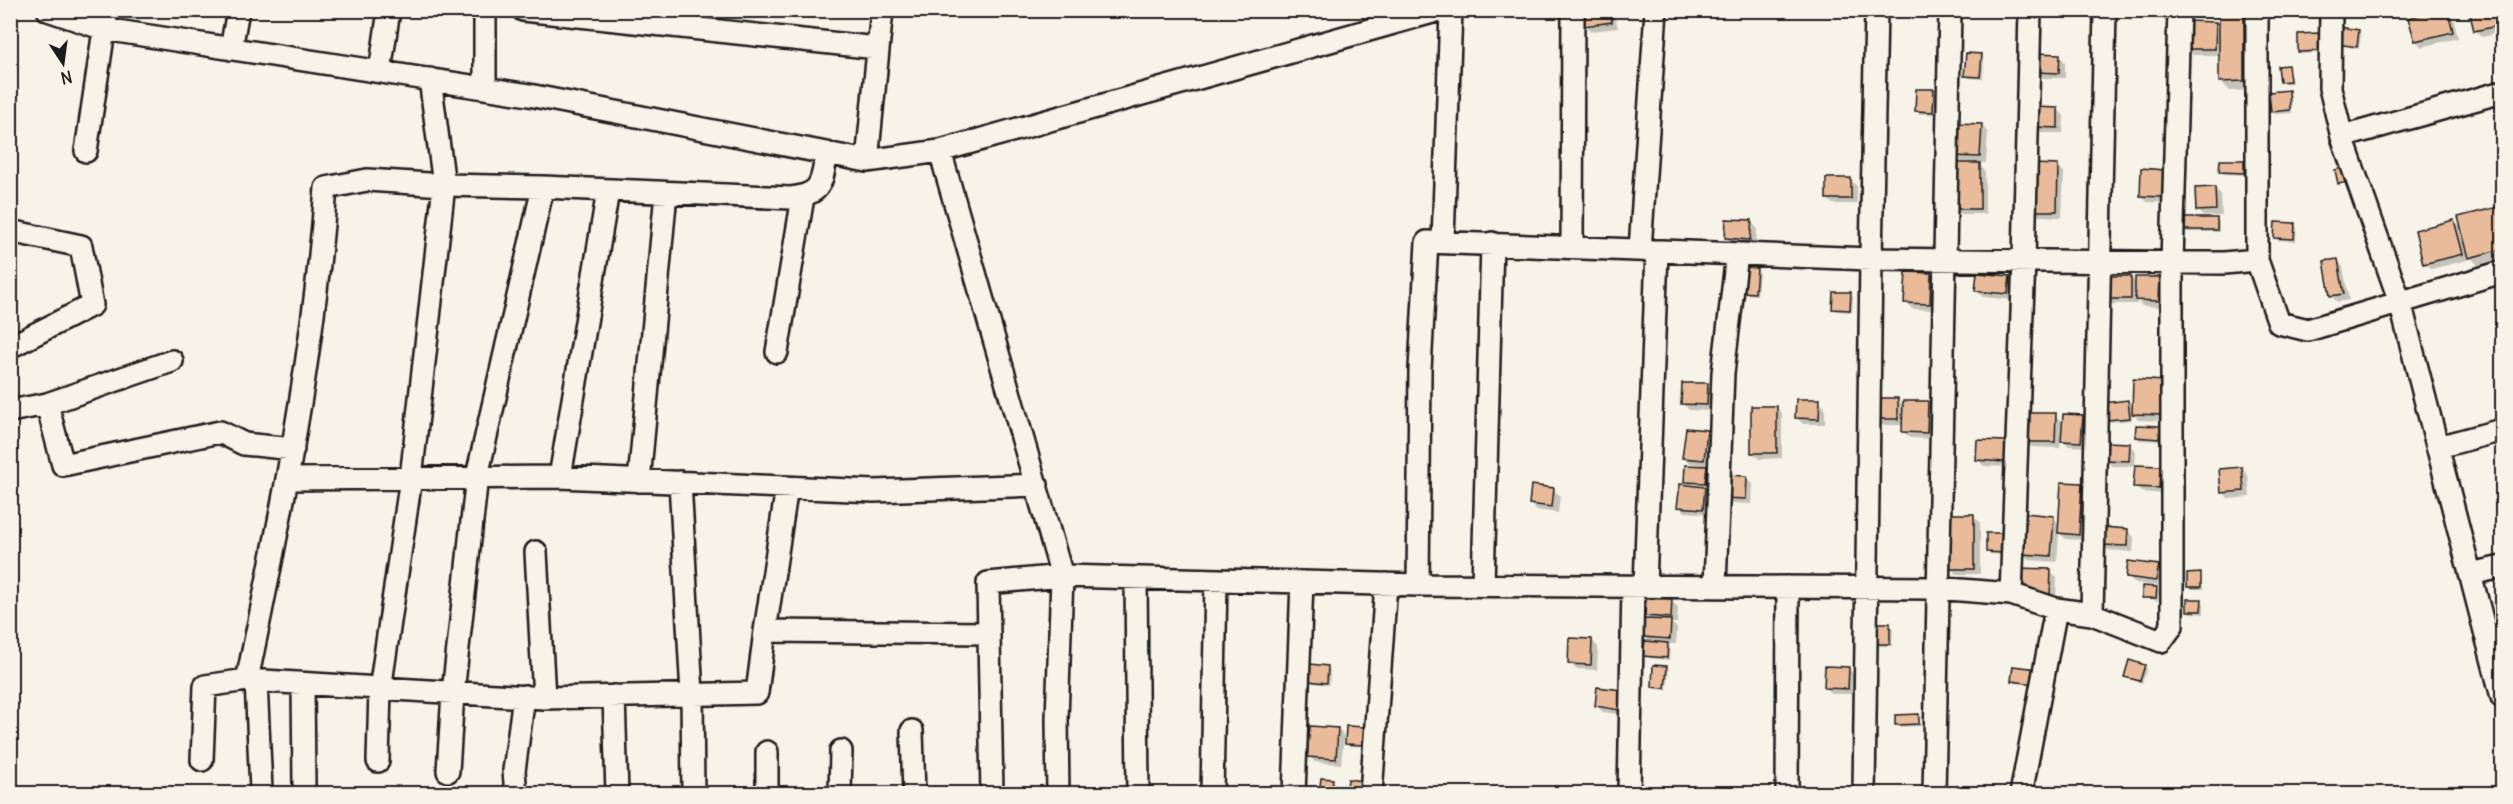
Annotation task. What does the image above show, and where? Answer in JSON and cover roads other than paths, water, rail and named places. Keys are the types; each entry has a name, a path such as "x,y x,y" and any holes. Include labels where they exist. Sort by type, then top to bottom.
{"street":[{"path":"231,49 238,10"},
{"path":"380,72 389,10"},
{"path":"485,10 485,88"},
{"path":"523,10 877,48"},
{"path":"867,161 882,10"},
{"path":"52,11 105,20 231,49 485,88 867,161 940,151 1440,10"},
{"path":"1443,242 1451,10"},
{"path":"1572,247 1573,10"},
{"path":"1629,794 1639,586 1656,10"},
{"path":"1864,794 1876,10"},
{"path":"1934,794 1936,588 1947,260 1950,10"},
{"path":"2011,594 2024,261 2030,10"},
{"path":"2092,614 2105,10"},
{"path":"992,794 988,583 1062,576 1418,585 1936,588 2011,594 2056,609 2092,614 2161,641 2172,626 2172,263 2179,10"},
{"path":"2257,10 2257,260 2279,323 2308,330 2502,272"},
{"path":"2331,10 2330,88 2342,137 2400,302 2502,698"},
{"path":"86,151 105,20"},
{"path":"378,761 380,690 411,478 444,185 430,80"},
{"path":"2342,137 2502,92"},
{"path":"940,151 1062,576 1057,719 1058,794"},
{"path":"261,790 251,680 288,479 320,274 327,188 367,180 444,185 803,197 813,194 820,187 826,153"},
{"path":"448,771 453,693 477,476 543,187"},
{"path":"560,477 608,191"},
{"path":"639,481 666,193"},
{"path":"777,352 803,197"},
{"path":"10,231 81,246 92,305 10,346"},
{"path":"1418,585 1420,369 1426,242 1871,260 2172,263 2257,260"},
{"path":"1483,585 1492,243"},
{"path":"1715,586 1723,373 1737,254"},
{"path":"10,411 47,404 172,361"},
{"path":"47,404 63,465 220,432 244,444 293,448"},
{"path":"2438,447 2502,430"},
{"path":"288,479 560,477 874,491 1037,485"},
{"path":"680,483 692,694 693,794"},
{"path":"202,760 205,686 251,680 380,690 534,697 757,693 787,487"},
{"path":"516,794 514,771 534,697 536,552"},
{"path":"2470,574 2502,567"},
{"path":"1137,578 1138,794"},
{"path":"1212,794 1216,580"},
{"path":"1294,794 1302,582"},
{"path":"1371,794 1386,584"},
{"path":"1786,794 1788,587"},
{"path":"2021,794 2056,609"},
{"path":"765,631 989,633"},
{"path":"303,684 304,784"},
{"path":"614,696 617,794"},
{"path":"912,731 914,794"},
{"path":"840,794 841,751"},
{"path":"767,752 767,794"}]}
